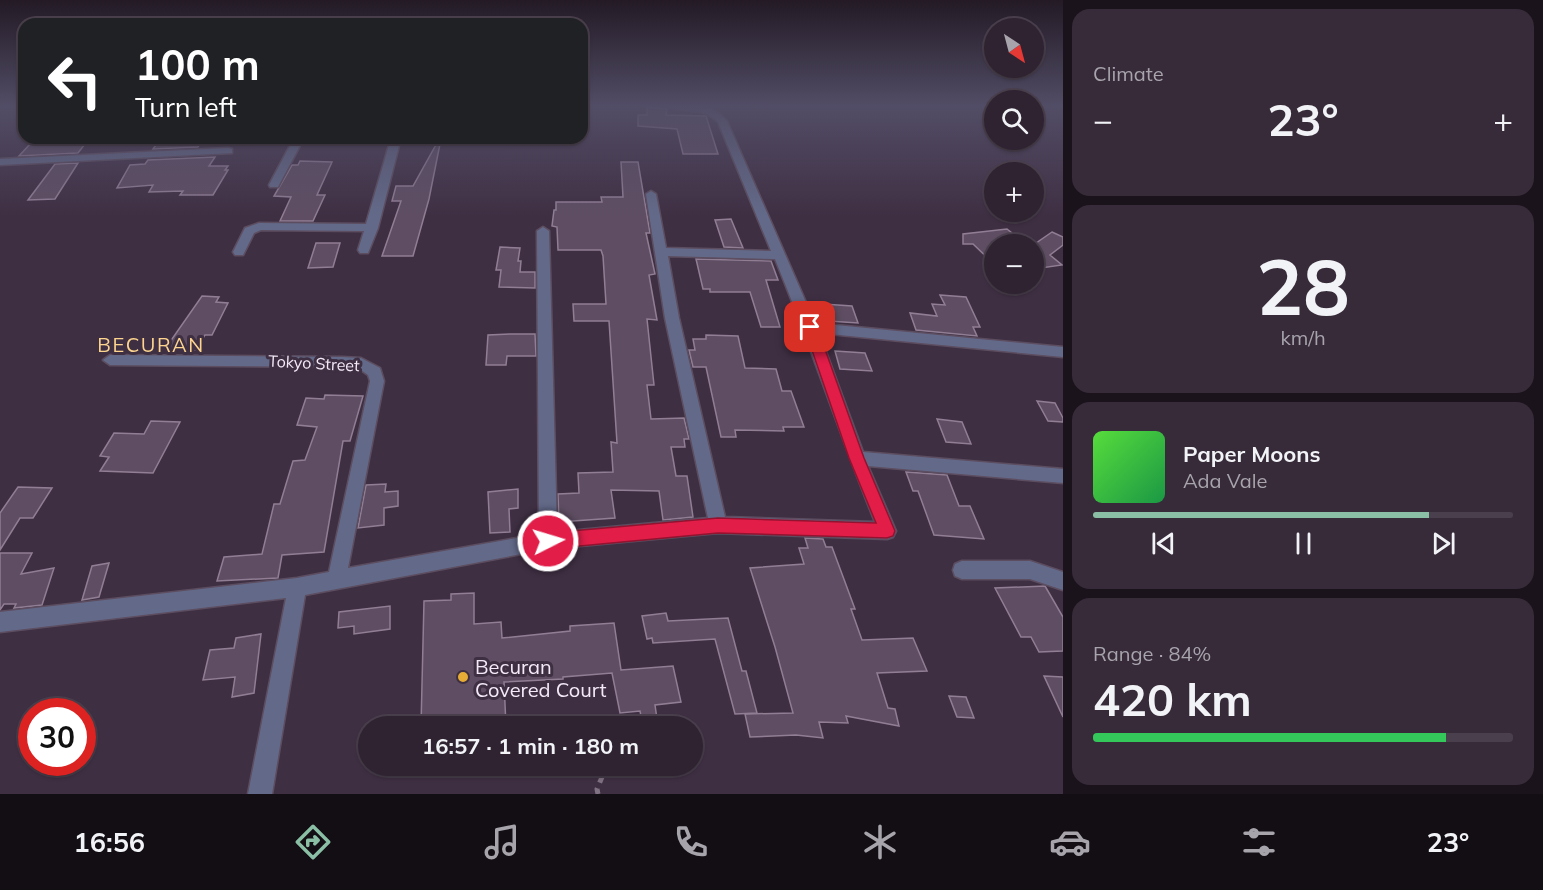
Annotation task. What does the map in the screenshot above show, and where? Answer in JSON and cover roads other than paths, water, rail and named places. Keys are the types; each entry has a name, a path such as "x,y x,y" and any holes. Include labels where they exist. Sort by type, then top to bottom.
{"street":[{"path":"0,622 297,586 548,541 718,525 887,531 857,458 810,327 731,142"},
{"path":"274,185 296,144"},
{"path":"364,250 394,144"},
{"path":"0,162 228,151"},
{"path":"651,194 672,318 718,525"},
{"path":"238,252 249,231 259,226 372,228"},
{"path":"543,231 548,541"},
{"path":"662,252 781,255"},
{"path":"810,327 1063,352"},
{"name":"Tokyo Street","path":"110,360 342,362 361,363 375,372 377,381 337,579"},
{"path":"857,458 1063,476"},
{"path":"962,570 1030,570 1063,581"},
{"path":"260,794 297,586"}],"place":[{"name":"Becuran Covered Court","path":"463,677"}],"district":[{"name":"BECURAN","path":"151,344"}]}
